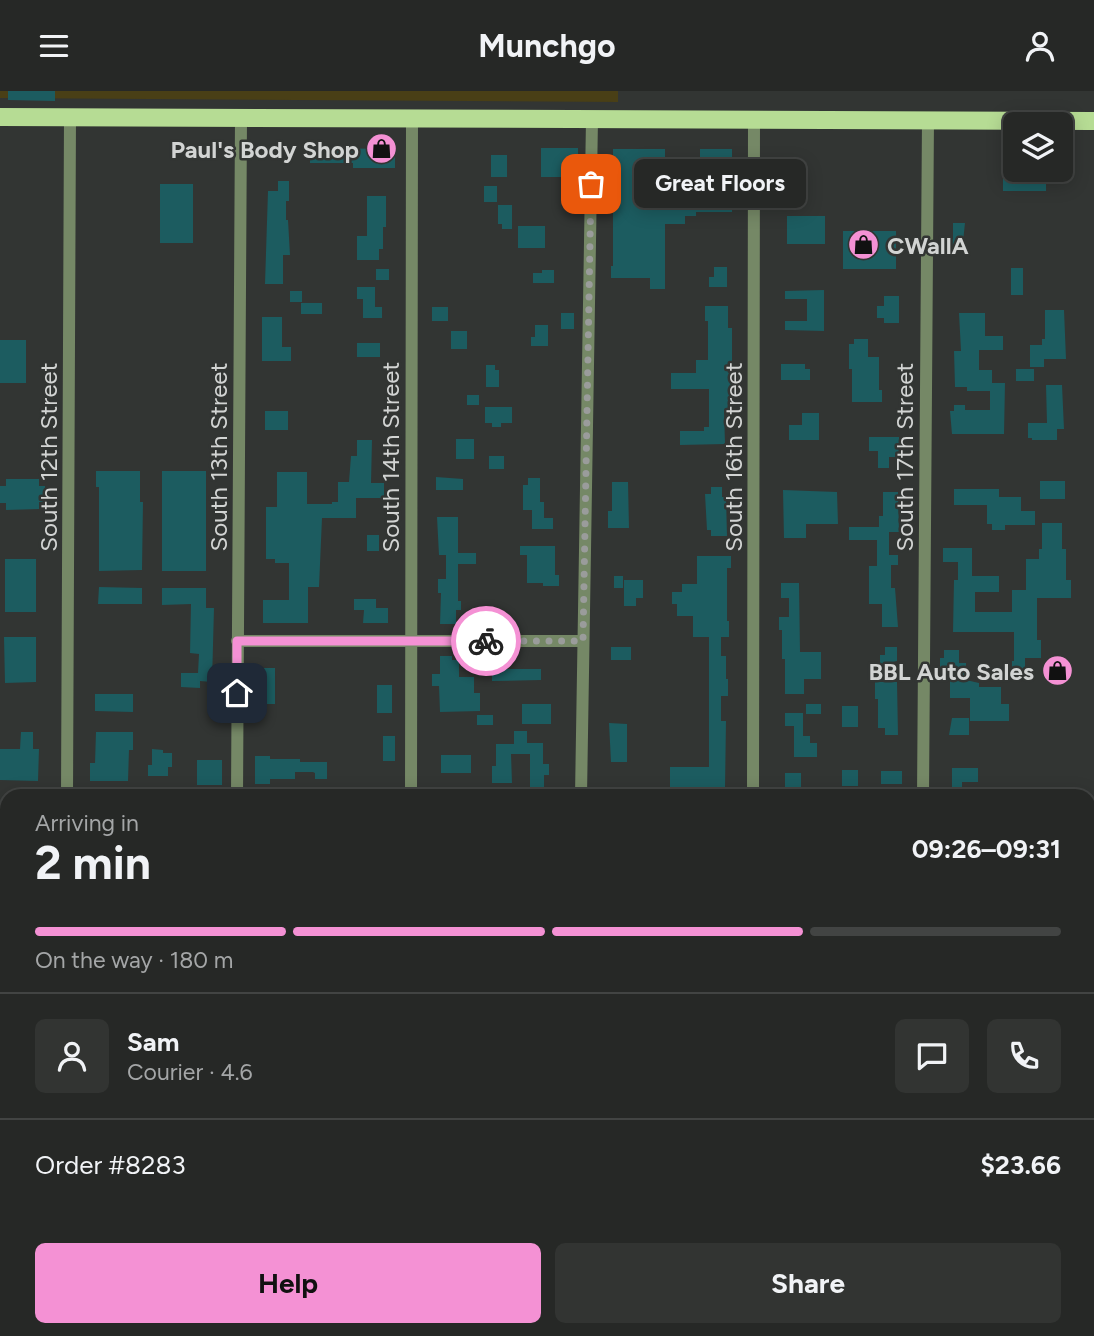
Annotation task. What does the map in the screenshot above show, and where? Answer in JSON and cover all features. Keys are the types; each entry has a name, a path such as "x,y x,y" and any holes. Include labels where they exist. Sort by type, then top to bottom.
{"main road":[{"path":"0,117 928,118 1094,121"}],"street":[{"name":"South 12th Street","path":"67,789 70,117"},
{"name":"South 14th Street","path":"411,789 412,117"},
{"name":"South 13th Street","path":"237,789 241,118"},
{"path":"581,789 592,118"},
{"name":"South 16th Street","path":"753,789 754,118"},
{"name":"South 17th Street","path":"922,789 928,118"},
{"path":"237,641 583,641"}],"shaded area":[{"path":"0,91 618,91 618,102 0,98"}],"building":[{"path":"8,91 55,91 55,101 8,100"},
{"path":"310,148 395,149 395,168 353,168 353,163 310,163"},
{"path":"541,148 578,148 578,177 541,177"},
{"path":"613,149 665,149 665,171 700,171 700,149 732,149 732,212 696,212 696,216 685,216 685,224 665,224 665,289 650,289 650,278 611,278"},
{"path":"491,155 507,155 507,177 491,177"},
{"path":"278,181 289,181 286,220 290,255 283,255 283,284 265,284 268,191 278,191"},
{"path":"1003,182 1046,182 1046,191 1003,191"},
{"path":"160,184 193,184 193,243 160,243"},
{"path":"484,186 497,186 497,202 484,202"},
{"path":"367,196 386,196 386,227 383,227 383,249 379,249 379,260 357,260 357,236 367,236"},
{"path":"498,205 512,205 512,229 502,229 502,224 498,224"},
{"path":"787,216 825,216 825,244 787,244"},
{"path":"953,223 965,223 962,251 947,251 947,239 953,239"},
{"path":"518,226 545,226 545,248 518,248"},
{"path":"843,231 896,231 896,269 843,269"},
{"path":"714,267 727,267 727,287 709,287 709,277 714,277"},
{"path":"1011,268 1023,268 1023,295 1011,295"},
{"path":"376,269 389,269 389,280 376,280"},
{"path":"542,270 554,270 554,283 533,283 533,273 542,273"},
{"path":"357,287 375,287 375,307 382,307 382,318 363,318 363,299 357,299"},
{"path":"824,290 824,331 785,330 785,321 807,321 807,299 785,299 785,291"},
{"path":"290,291 302,291 302,302 290,302"},
{"path":"884,296 899,296 899,323 884,323 884,318 877,318 877,306 884,306"},
{"path":"301,303 322,303 322,314 301,314"},
{"path":"705,306 728,306 728,328 732,328 732,410 724,410 725,444 680,445 680,431 704,431 704,427 709,427 709,389 671,389 671,373 696,373 696,360 708,360 708,321 705,321"},
{"path":"432,307 448,307 448,321 432,321"},
{"path":"1045,310 1064,310 1066,359 1044,359 1044,367 1030,367 1030,345 1042,345 1042,339 1045,339"},
{"path":"561,313 574,313 574,329 561,329"},
{"path":"959,313 985,313 985,336 1003,336 1003,350 979,350 979,370 992,370 992,383 1005,383 1004,434 952,434 950,411 954,411 954,405 965,405 965,410 990,410 990,391 967,391 967,387 955,387 954,351 961,351"},
{"path":"262,317 282,317 282,347 291,347 291,361 262,361"},
{"path":"535,325 548,325 548,346 531,346 531,337 535,337"},
{"path":"451,331 467,331 467,349 451,349"},
{"path":"854,339 868,339 868,357 879,357 879,390 882,390 882,402 852,402 849,344 854,344"},
{"path":"0,340 26,340 26,383 0,383"},
{"path":"357,343 380,343 380,357 357,357"},
{"path":"781,364 805,364 805,369 810,369 810,380 781,380"},
{"path":"486,365 495,365 495,370 499,370 499,387 486,387"},
{"path":"1016,369 1034,369 1034,381 1016,381"},
{"path":"1046,385 1062,385 1064,429 1057,429 1057,440 1032,440 1028,438 1028,423 1047,423"},
{"path":"467,395 479,395 479,405 467,405"},
{"path":"485,407 512,407 512,423 501,423 501,427 492,427 492,423 485,423"},
{"path":"265,411 288,411 288,430 265,430"},
{"path":"802,413 819,413 819,440 789,440 789,425 802,425"},
{"path":"869,437 899,437 899,457 889,457 889,468 878,468 878,451 869,451"},
{"path":"456,439 474,439 474,459 456,459"},
{"path":"357,440 372,440 371,483 384,483 384,498 356,498 356,518 322,518 319,587 308,587 308,623 263,623 263,600 289,600 289,563 275,563 275,559 266,559 266,507 277,507 277,472 307,472 307,504 338,502 338,482 349,482 351,456 357,456"},
{"path":"489,456 504,456 504,469 489,469"},
{"path":"96,471 140,471 140,502 143,502 142,570 99,571 99,487 96,487"},
{"path":"162,471 206,471 206,571 162,571"},
{"path":"436,477 463,479 463,490 436,490"},
{"path":"528,478 540,478 540,502 544,502 544,518 553,518 553,529 532,529 532,510 523,510 523,485 528,485"},
{"path":"6,479 39,479 39,486 45,486 45,502 39,502 39,509 6,510 6,503 0,503 0,486 6,486"},
{"path":"1040,481 1065,481 1065,499 1040,499"},
{"path":"612,482 628,482 629,528 608,528 608,511 612,511"},
{"path":"711,487 722,487 722,497 726,497 727,536 711,536 711,530 707,530 705,494 711,494"},
{"path":"954,489 999,489 999,497 1021,497 1021,511 1035,511 1035,525 1005,525 1005,530 992,530 992,524 987,524 987,505 954,505"},
{"path":"783,490 837,492 838,524 806,524 806,538 784,538"},
{"path":"883,492 898,492 899,532 889,532 889,555 898,555 898,565 891,565 891,588 895,588 898,627 882,627 882,604 869,604 869,566 877,566 877,540 849,540 849,527 879,527 879,516 883,516"},
{"path":"437,517 458,517 458,553 476,553 476,564 458,564 458,601 461,601 461,610 456,610 456,624 440,624 441,593 438,593 438,579 446,579 446,555 439,555"},
{"path":"1042,523 1062,523 1062,549 1066,549 1066,580 1071,580 1071,598 1037,598 1037,640 1041,640 1041,658 1025,658 1025,675 1012,675 1014,632 953,632 954,580 958,580 958,562 943,562 943,548 972,548 972,576 999,576 999,592 975,592 975,612 1012,612 1012,590 1026,590 1026,559 1039,559 1039,549 1042,549"},
{"path":"367,535 379,535 379,551 367,551"},
{"path":"520,546 555,546 555,575 559,575 559,586 527,583 527,555 520,555"},
{"path":"697,556 731,556 731,568 727,568 729,637 721,637 721,656 726,656 728,679 728,696 721,696 721,721 726,721 725,789 670,789 670,767 709,767 709,637 693,637 693,616 677,616 677,604 672,604 672,592 682,592 682,584 697,584"},
{"path":"5,559 36,559 36,612 5,612"},
{"path":"614,576 623,576 623,588 614,588"},
{"path":"624,580 643,580 643,598 636,598 636,606 624,606"},
{"path":"781,583 799,583 800,652 821,652 821,679 804,679 804,694 785,694 785,659 782,659 779,617 789,617 789,598 781,598"},
{"path":"99,587 142,588 142,604 98,604"},
{"path":"162,588 206,588 206,608 214,608 212,682 200,681 200,688 181,687 181,673 198,673 199,654 190,653 191,604 162,605"},
{"path":"354,599 376,599 376,608 388,608 388,623 363,623 364,610 354,610"},
{"path":"4,637 36,637 36,682 5,683"},
{"path":"611,647 631,647 631,660 611,660"},
{"path":"885,647 897,647 897,661 880,664 880,655 885,655"},
{"path":"944,650 959,650 959,663 966,663 966,680 979,683 979,687 1001,687 1001,704 1009,704 1009,721 970,721 970,698 950,698 950,674 940,674 940,658 944,658"},
{"path":"492,653 507,653 507,669 541,669 541,680 492,681"},
{"path":"440,656 452,656 452,660 459,660 459,677 474,677 474,693 480,693 480,711 440,712 439,686 432,686 432,674 440,674"},
{"path":"1045,663 1067,663 1067,681 1048,681"},
{"path":"260,668 275,668 275,704 260,704"},
{"path":"875,682 897,682 898,735 885,735 885,728 878,728"},
{"path":"377,685 392,685 392,713 377,713"},
{"path":"95,694 133,694 133,712 95,711"},
{"path":"522,704 551,704 551,724 522,724"},
{"path":"806,704 821,704 821,714 806,714"},
{"path":"842,706 858,706 858,727 842,727"},
{"path":"785,713 803,713 803,736 810,736 810,743 817,743 817,757 794,757 794,726 785,726"},
{"path":"477,715 493,715 493,725 477,725"},
{"path":"952,718 969,718 969,735 949,735"},
{"path":"609,723 627,724 627,762 611,762"},
{"path":"514,731 527,731 527,743 543,743 543,764 549,764 549,775 544,775 544,788 530,788 530,754 511,754 512,783 492,783 492,766 496,766 496,744 514,744"},
{"path":"21,732 33,732 33,749 39,749 38,781 0,780 0,749 20,749"},
{"path":"96,732 133,732 133,750 129,750 128,781 90,781 90,763 95,763"},
{"path":"383,736 395,736 395,761 383,761"},
{"path":"152,749 172,753 172,767 168,767 168,776 148,776 148,765 152,765"},
{"path":"441,755 471,755 471,773 441,773"},
{"path":"255,756 300,759 300,762 327,762 327,779 315,779 313,772 295,772 295,779 270,779 270,784 255,784"},
{"path":"197,760 222,760 222,785 197,785"},
{"path":"952,768 978,768 978,782 962,782 962,787 952,787"},
{"path":"842,770 858,770 858,786 842,786"},
{"path":"881,771 902,771 902,784 881,784"},
{"path":"785,773 801,773 801,787 785,787"}],"way so far":[{"path":"486,641 583,641 591,184"}],"place":[{"name":"Paul's Body Shop","path":"382,149"},
{"name":"Great Floors","path":"591,184"},
{"name":"CWallA","path":"864,245"},
{"name":"BBL Auto Sales","path":"1057,671"}],"route":[{"path":"237,693 237,641 486,641"}]}
